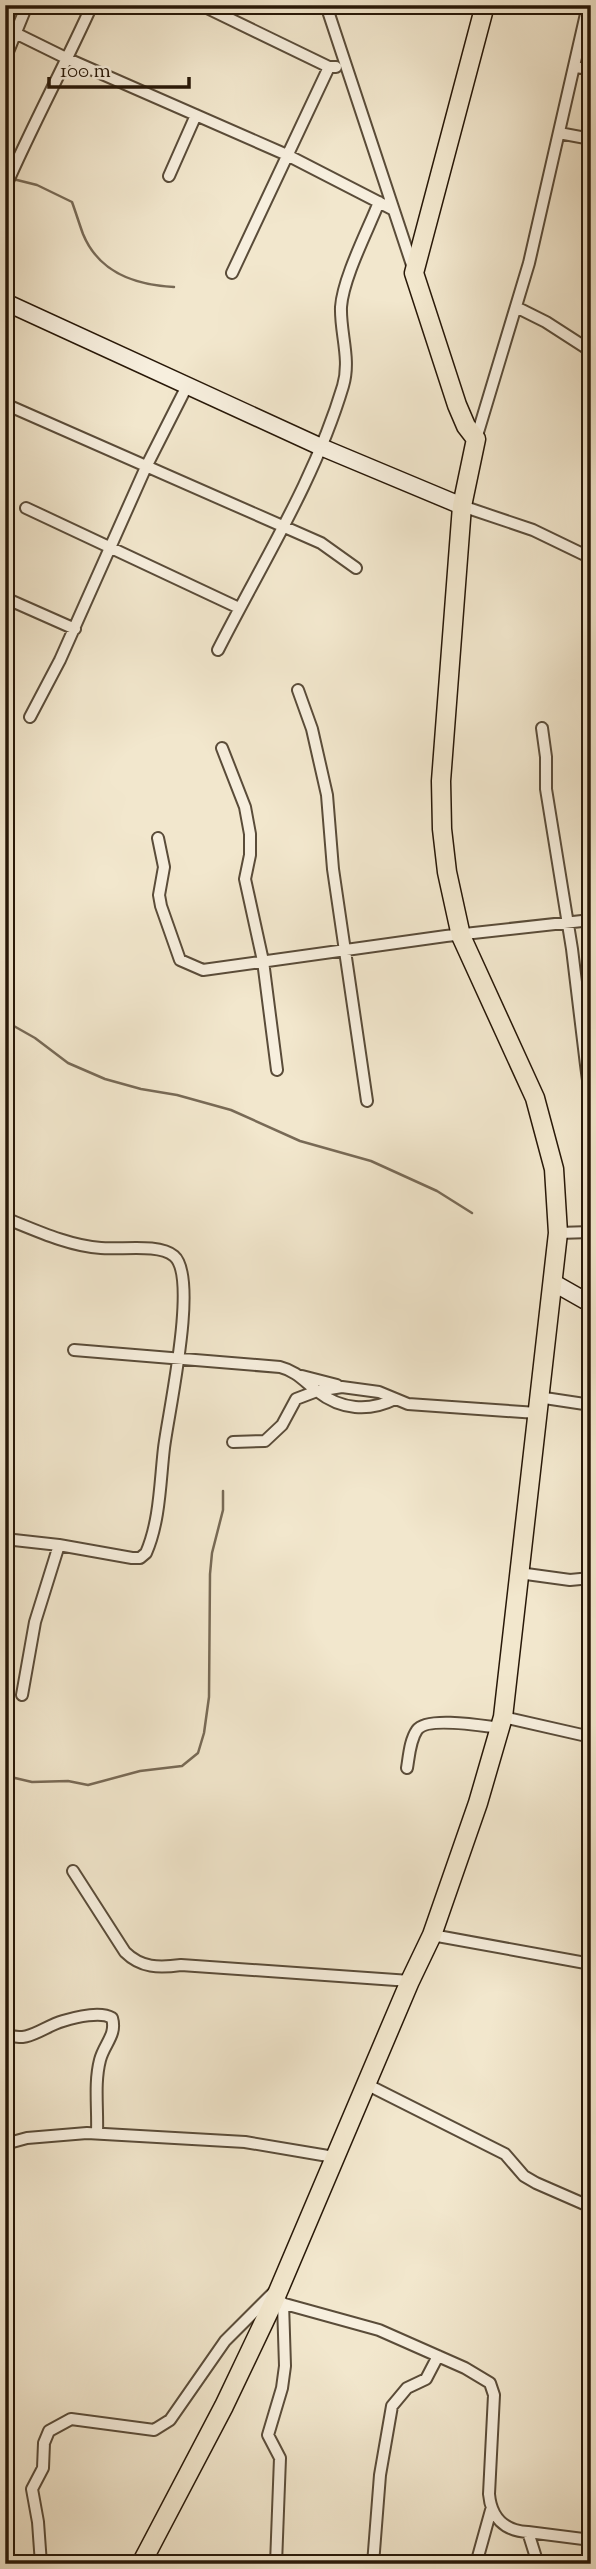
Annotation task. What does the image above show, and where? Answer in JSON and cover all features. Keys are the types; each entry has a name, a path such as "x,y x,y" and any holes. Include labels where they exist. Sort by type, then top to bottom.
{"main road":[{"path":"141,2564 280,2296 334,2157 432,1935 478,1803 502,1723 558,1233 554,1168 535,1098 461,936 447,872 442,829 442,781 462,506 476,439 466,426 457,405 414,273 485,5"}],"street":[{"path":"5,59 10,30 27,5"},
{"path":"5,188 35,119 68,59 92,5"},
{"path":"201,5 329,67 345,66"},
{"path":"326,5 414,273"},
{"path":"476,439 516,307 589,8"},
{"path":"10,30 68,59 287,155 392,209"},
{"path":"232,273 329,67"},
{"path":"575,68 591,69"},
{"path":"169,176 196,115"},
{"path":"559,133 591,139"},
{"path":"218,650 283,528 321,447 344,383 346,364 341,316 343,292 379,202"},
{"path":"5,302 321,447 462,506 533,530 591,558"},
{"path":"516,307 591,351"},
{"path":"30,717 75,629 146,467 187,386"},
{"path":"5,404 329,547 356,568"},
{"path":"26,509 239,608"},
{"path":"5,597 75,629"},
{"path":"298,690 312,729 327,795 333,869 367,1101"},
{"path":"542,728 546,789 572,949 588,1076 588,1120 591,1137"},
{"path":"222,748 245,807 250,855 245,879 263,961 277,1070"},
{"path":"158,838 164,867 160,885 161,906 173,945 180,960 203,970 591,920"},
{"path":"5,1218 88,1247 162,1251 173,1255 182,1267 183,1280 179,1357 159,1499 146,1553 140,1558 132,1558 5,1539"},
{"path":"558,1233 591,1232"},
{"path":"554,1283 591,1304"},
{"path":"74,1350 280,1367 342,1387 379,1392 418,1405 591,1405"},
{"path":"300,1375 317,1391 338,1402 359,1408 382,1405 395,1399"},
{"path":"233,1442 265,1441 282,1425 296,1399 317,1391 342,1387"},
{"path":"22,1695 35,1622 59,1545"},
{"path":"519,1573 570,1580 591,1578"},
{"path":"407,1768 413,1740 423,1725 502,1723 591,1737"},
{"path":"73,1871 134,1962 159,1968 181,1965 410,1981"},
{"path":"432,1935 591,1964"},
{"path":"5,2034 18,2038 30,2036 61,2021 103,2014 112,2018 112,2035 99,2062 97,2133"},
{"path":"366,2084 505,2154 524,2176 536,2183 591,2207"},
{"path":"5,2144 48,2135 97,2133 245,2142 334,2157"},
{"path":"280,2296 379,2330 465,2368 490,2383 494,2431 489,2494 494,2516 516,2531 591,2540"},
{"path":"41,2564 32,2489 43,2468 44,2443 49,2431 71,2418 154,2430 170,2420 225,2341 280,2296"},
{"path":"276,2564 280,2458 268,2435 282,2388 285,2356 280,2296"},
{"path":"373,2564 380,2475 392,2406 407,2388 426,2379 438,2356"},
{"path":"476,2564 491,2510"},
{"path":"527,2532 537,2564"}],"waterway":[{"path":"13,179 37,185 72,202 90,247 109,267 132,280 174,287"},
{"path":"5,1021 35,1038 68,1063 105,1079 231,1110 300,1141 371,1161 437,1191 472,1213"},
{"path":"5,1781 15,1778 32,1782 68,1781 88,1785 140,1771 182,1766 198,1753 209,1697 210,1574 212,1553 223,1510 223,1491"}]}
